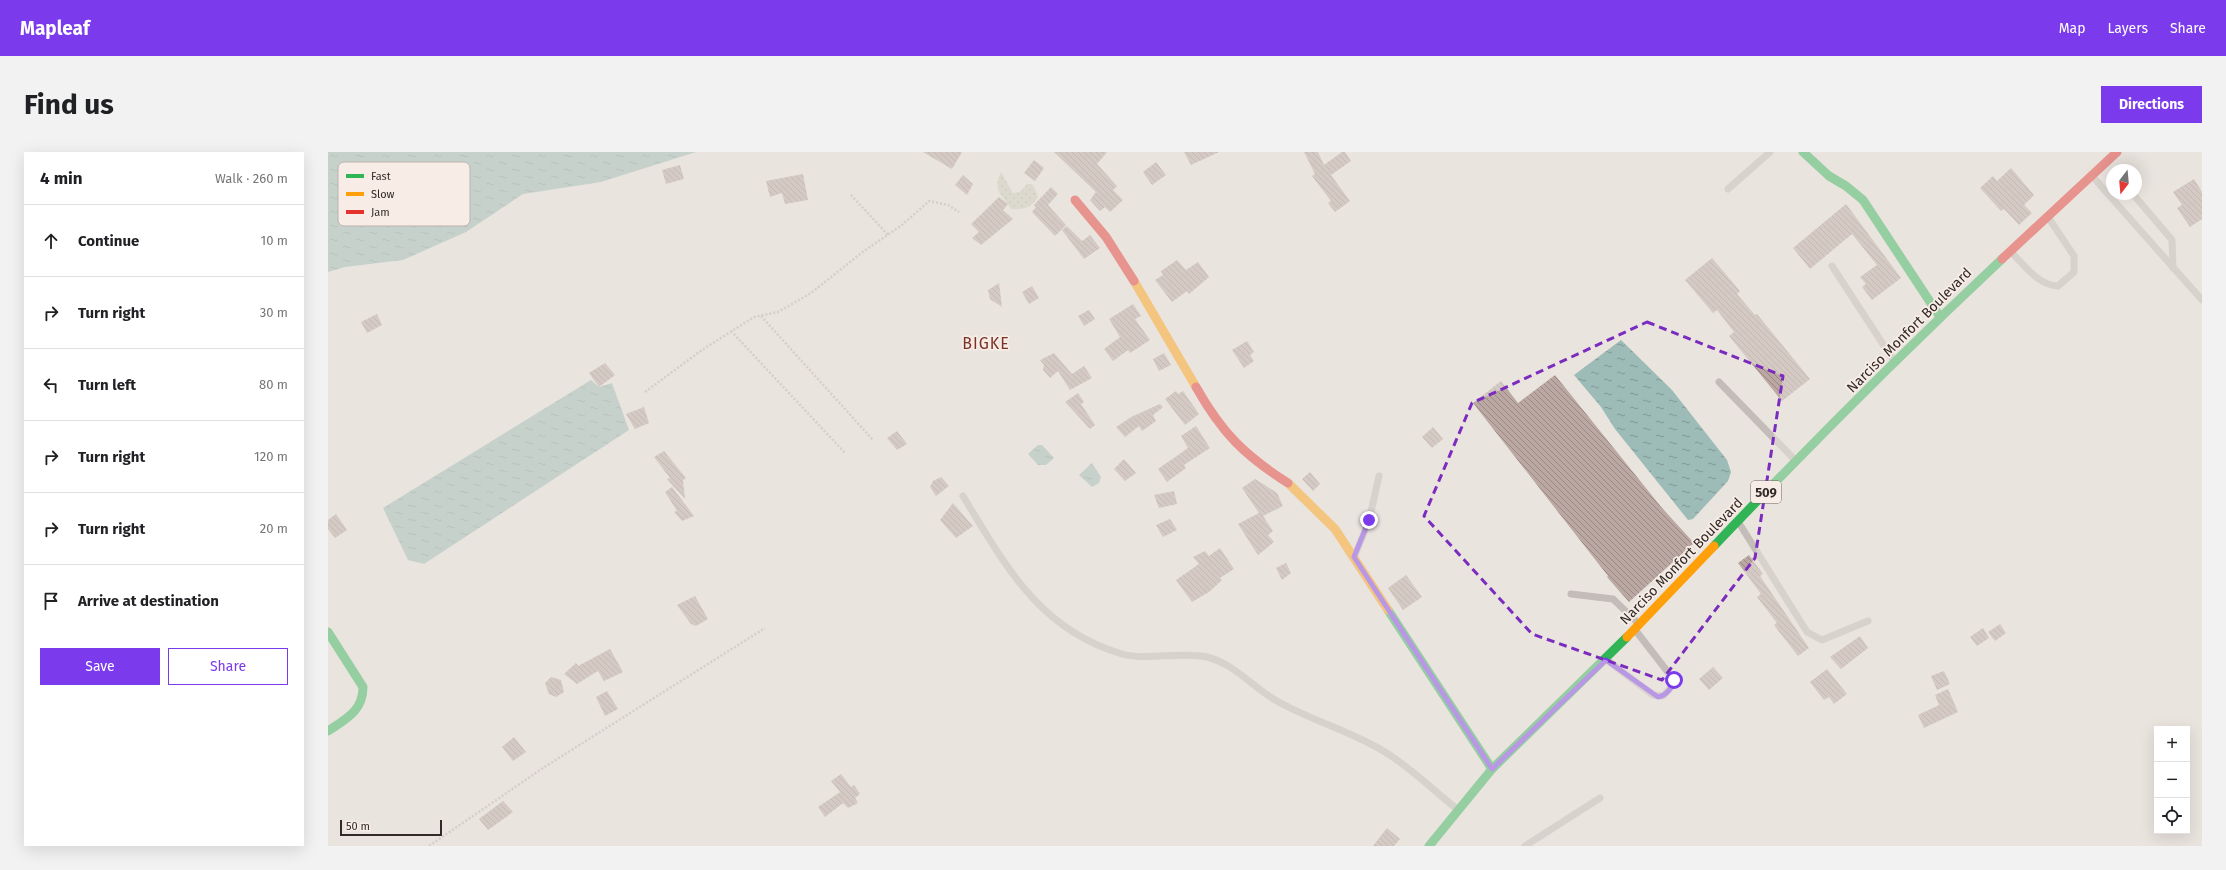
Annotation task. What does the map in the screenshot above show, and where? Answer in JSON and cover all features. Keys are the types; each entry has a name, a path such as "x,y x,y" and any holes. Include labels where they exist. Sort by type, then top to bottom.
{"street":[{"path":"1802,152 1829,176 1846,186 1863,200 1940,317"},
{"name":"Narciso Monfort Boulevard","path":"1433,844 1457,810 1492,769 1606,660 1796,460 1940,317 2117,152"},
{"path":"1074,200 1106,237 1146,300 1210,411 1227,434 1258,464 1294,487 1335,529 1492,769"},
{"path":"328,632 363,688 364,696 358,711 328,731"}],"lane":[{"path":"1728,189 1770,152"},
{"path":"2092,176 2202,300"},
{"path":"2138,200 2172,240 2173,268"},
{"path":"2010,251 2043,283 2050,286 2058,286 2074,272 2074,256 2047,216"},
{"path":"1832,266 1895,363"},
{"path":"1719,382 1796,460"},
{"path":"1354,557 1369,520 1379,476"},
{"path":"963,496 1009,571 1039,606 1073,634 1123,654 1207,657 1232,668 1275,700 1298,713 1343,730 1386,752 1457,810"},
{"path":"1738,522 1807,632 1822,640 1868,621"},
{"path":"1571,594 1614,599 1637,627 1674,680 1673,685 1663,696 1653,695 1606,660"},
{"path":"1525,846 1600,798"}],"path":[{"path":"851,195 888,235"},
{"path":"645,392 731,331 761,315 769,316 793,304 902,225 929,201 948,205 959,212"},
{"path":"761,315 873,440"},
{"path":"731,331 844,453"},
{"path":"429,846 543,768 765,628"}],"highlighted area":[{"path":"1647,322 1783,376 1755,558 1662,680 1532,634 1424,516 1472,403"}],"green space":[{"path":"1001,172 1013,193 1020,192 1027,184 1032,184 1038,197 1033,204 1027,208 1011,209 999,192 998,178"}],"water":[{"path":"328,152 696,152 601,182 523,194 466,232 403,260 345,267 328,272"},
{"path":"1621,340 1672,390 1727,460 1731,472 1728,481 1693,519 1688,520 1615,429 1601,407 1574,375"},
{"path":"591,380 599,387 612,383 629,430 424,564 408,560 383,508"},
{"path":"1038,445 1042,445 1054,458 1046,465 1038,465 1028,454"},
{"path":"1092,463 1101,477 1099,483 1092,487 1079,475"}],"building":[{"path":"923,152 962,152 952,169"},
{"path":"1054,152 1107,152 1097,164 1117,186 1113,190 1123,200 1110,212 1105,207 1100,211 1090,200 1096,192"},
{"path":"1184,152 1219,152 1191,165"},
{"path":"1304,152 1318,152 1324,165 1342,152 1345,152 1351,161 1331,175 1350,201 1335,212 1328,203 1331,201 1312,176 1315,174"},
{"path":"1034,160 1044,168 1035,181 1024,173"},
{"path":"1156,162 1166,175 1152,185 1143,172"},
{"path":"680,165 684,179 666,184 662,170"},
{"path":"2011,168 2034,195 2024,205 2032,213 2019,225 2004,209 2001,211 1980,188 1993,176 1997,181"},
{"path":"803,174 808,200 785,204 782,193 770,197 766,181"},
{"path":"963,175 973,184 967,195 955,185"},
{"path":"2194,179 2202,192 2202,219 2190,227 2177,208 2182,205 2173,192"},
{"path":"1051,187 1058,194 1048,205 1066,225 1055,236 1032,212 1036,207 1034,205"},
{"path":"999,197 1008,204 1003,210 1013,219 981,245 972,238 979,232 971,224"},
{"path":"1846,204 1901,278 1872,300 1862,287 1866,284 1860,277 1877,265 1852,234 1810,269 1793,248"},
{"path":"1067,226 1082,241 1090,235 1100,248 1084,259 1062,230"},
{"path":"1712,258 1740,291 1737,294 1755,315 1757,314 1810,379 1782,401 1729,336 1734,332 1717,310 1713,313 1685,280"},
{"path":"1177,260 1186,270 1198,262 1209,277 1189,294 1187,291 1172,302 1155,280 1163,275 1161,271"},
{"path":"999,283 1002,307 990,299 988,290"},
{"path":"1032,286 1039,298 1029,304 1022,292"},
{"path":"1133,304 1141,316 1135,319 1150,340 1130,353 1128,350 1113,361 1104,349 1120,337 1109,319"},
{"path":"1089,310 1095,319 1084,326 1078,316"},
{"path":"377,314 382,325 367,333 361,322"},
{"path":"1247,341 1254,352 1250,355 1254,361 1244,368 1232,350"},
{"path":"1054,353 1072,374 1084,366 1092,378 1070,390 1058,371 1050,378 1043,370 1044,365 1040,360"},
{"path":"1164,353 1171,365 1159,371 1153,359"},
{"path":"605,363 615,375 599,387 589,373"},
{"path":"1555,375 1662,508 1694,543 1629,602 1607,577 1608,576 1473,403 1501,381 1518,403"},
{"path":"1176,391 1178,394 1183,391 1199,414 1185,425 1165,399"},
{"path":"1078,393 1084,402 1081,404 1095,425 1090,429 1065,402"},
{"path":"1160,404 1163,407 1153,415 1156,421 1142,431 1139,426 1125,437 1116,427 1131,417"},
{"path":"644,407 649,423 635,429 626,414"},
{"path":"1196,426 1210,448 1184,465 1186,468 1167,482 1158,469 1188,448 1181,436"},
{"path":"1433,427 1443,439 1432,448 1422,437"},
{"path":"897,431 907,444 897,450 887,438"},
{"path":"664,451 686,478 683,480 685,499 667,479 670,478 654,457"},
{"path":"1124,459 1136,473 1125,481 1114,469"},
{"path":"1310,472 1320,484 1313,491 1302,479"},
{"path":"941,477 949,486 936,496 930,487 933,481"},
{"path":"1255,479 1277,493 1283,506 1263,516 1273,531 1268,535 1274,542 1258,555 1238,524 1259,513 1242,488"},
{"path":"672,487 694,516 682,521 674,512 677,511 665,492"},
{"path":"1174,491 1177,504 1159,508 1154,495"},
{"path":"953,503 973,526 956,538 940,520"},
{"path":"336,514 347,530 335,538 328,529 328,520"},
{"path":"1170,519 1177,530 1163,537 1156,525"},
{"path":"1220,548 1234,569 1220,578 1222,580 1209,592 1192,602 1176,580 1199,564 1193,557 1205,551 1209,556"},
{"path":"1749,555 1763,574 1760,576 1809,648 1798,656 1774,625 1777,623 1757,597 1761,594 1738,563"},
{"path":"1286,563 1291,573 1282,580 1276,568"},
{"path":"1406,575 1422,597 1403,610 1388,588"},
{"path":"695,596 708,619 696,626 691,624 677,605"},
{"path":"2000,624 2006,633 1995,641 1988,632"},
{"path":"1983,628 1989,638 1977,646 1970,637"},
{"path":"1860,636 1868,648 1841,669 1830,657"},
{"path":"610,649 623,672 604,681 598,671 577,684 564,674 576,663 578,666"},
{"path":"1713,667 1723,678 1709,690 1699,679"},
{"path":"1827,669 1847,694 1834,704 1829,697 1824,700 1810,682"},
{"path":"1944,671 1950,684 1937,690 1931,676"},
{"path":"551,677 561,680 564,692 556,697 549,694 545,683"},
{"path":"1948,689 1958,712 1924,728 1918,715 1939,705 1935,695"},
{"path":"607,691 618,709 605,716 596,697"},
{"path":"514,737 526,752 513,761 502,747"},
{"path":"841,774 851,787 854,785 860,794 855,798 858,803 848,808 843,803 825,817 818,807 840,792 831,781"},
{"path":"503,801 513,812 488,830 479,819"},
{"path":"1387,828 1400,839 1394,846 1373,846"}],"traffic: fast":[{"path":"1803,152 1829,176 1846,186 1863,200 1940,317"},
{"path":"1714,546 1784,473 1928,329 2002,259"},
{"path":"1388,610 1492,769"},
{"path":"328,632 363,687 362,695 357,708 347,718 328,731"},
{"path":"1429,846 1492,769 1627,637"}],"traffic: slow":[{"path":"1134,281 1196,387"},
{"path":"1288,483 1335,529 1388,610"},
{"path":"1627,637 1714,546"}],"traffic: jam":[{"path":"2002,259 2117,152"},
{"path":"1075,200 1106,237 1134,281"},
{"path":"1196,387 1215,417 1235,442 1259,463 1288,483"}],"district":[{"name":"BIGKE","path":"986,343"}],"route":[{"path":"1369,520 1354,557 1478,744 1492,769 1606,660 1653,695 1658,697 1663,696 1673,685 1674,680"}]}
